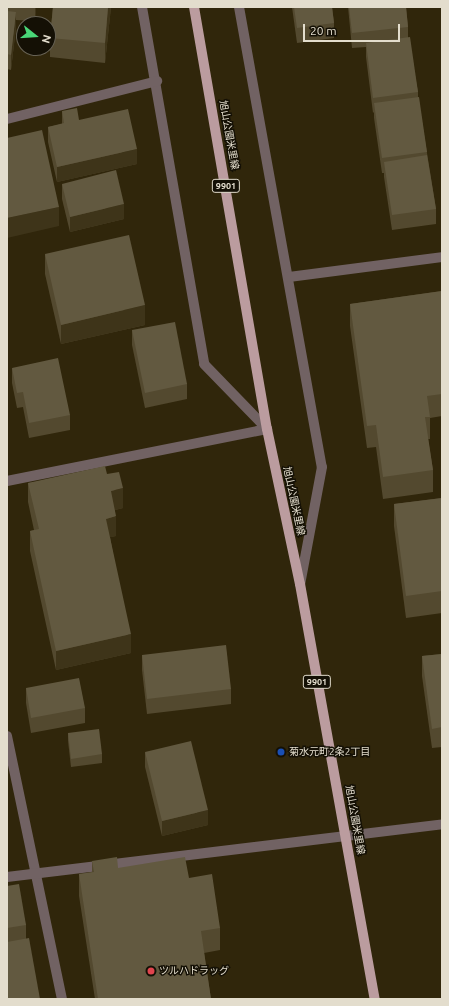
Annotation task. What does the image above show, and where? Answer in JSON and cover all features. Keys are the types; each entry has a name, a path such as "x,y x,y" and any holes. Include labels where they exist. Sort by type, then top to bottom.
{"main road":[{"name":"旭山公園米里線","path":"194,7 267,429 300,584 375,999"}],"street":[{"path":"142,7 157,82 204,364 267,429"},
{"path":"239,7 289,277 322,467 300,584"},
{"path":"7,119 157,82"},
{"path":"289,277 442,257"},
{"path":"7,481 267,429"},
{"path":"7,736 62,999"},
{"path":"7,877 442,824"}],"building":[{"path":"53,7 108,7 105,43 56,39 56,16 52,16"},
{"path":"294,7 332,7 334,23 297,28"},
{"path":"349,7 406,7 408,27 352,33"},
{"path":"7,11 16,12 11,55 7,54"},
{"path":"410,37 418,92 373,98 366,43"},
{"path":"419,97 427,152 382,158 374,103"},
{"path":"77,108 79,120 128,109 137,149 57,167 48,127 64,123 62,111"},
{"path":"42,130 59,207 7,218 7,138"},
{"path":"427,155 436,209 392,215 384,162"},
{"path":"116,170 124,204 70,217 62,184"},
{"path":"129,235 145,305 61,325 45,254"},
{"path":"442,291 442,394 427,396 430,417 425,417 433,470 383,477 376,425 367,426 350,304"},
{"path":"175,322 187,384 145,393 132,330"},
{"path":"58,358 70,415 29,423 23,392 17,393 12,368"},
{"path":"105,466 107,474 119,472 123,488 111,491 116,516 106,519 131,634 56,651 30,531 39,529 28,483"},
{"path":"442,498 442,591 406,596 394,504"},
{"path":"226,645 231,689 147,699 142,655"},
{"path":"442,654 442,727 432,729 422,656"},
{"path":"79,678 85,708 31,718 26,688"},
{"path":"99,729 102,754 71,759 68,733"},
{"path":"191,741 208,810 162,821 145,752"},
{"path":"117,857 118,868 185,857 189,878 212,874 220,928 201,931 211,999 98,999 79,874 94,872 92,861"},
{"path":"19,884 26,925 7,928 7,886"},
{"path":"29,938 40,999 7,999 7,942"}],"place":[{"name":"菊水元町2条2丁目","path":"281,752"},
{"name":"ツルハドラッグ","path":"151,971"}]}
